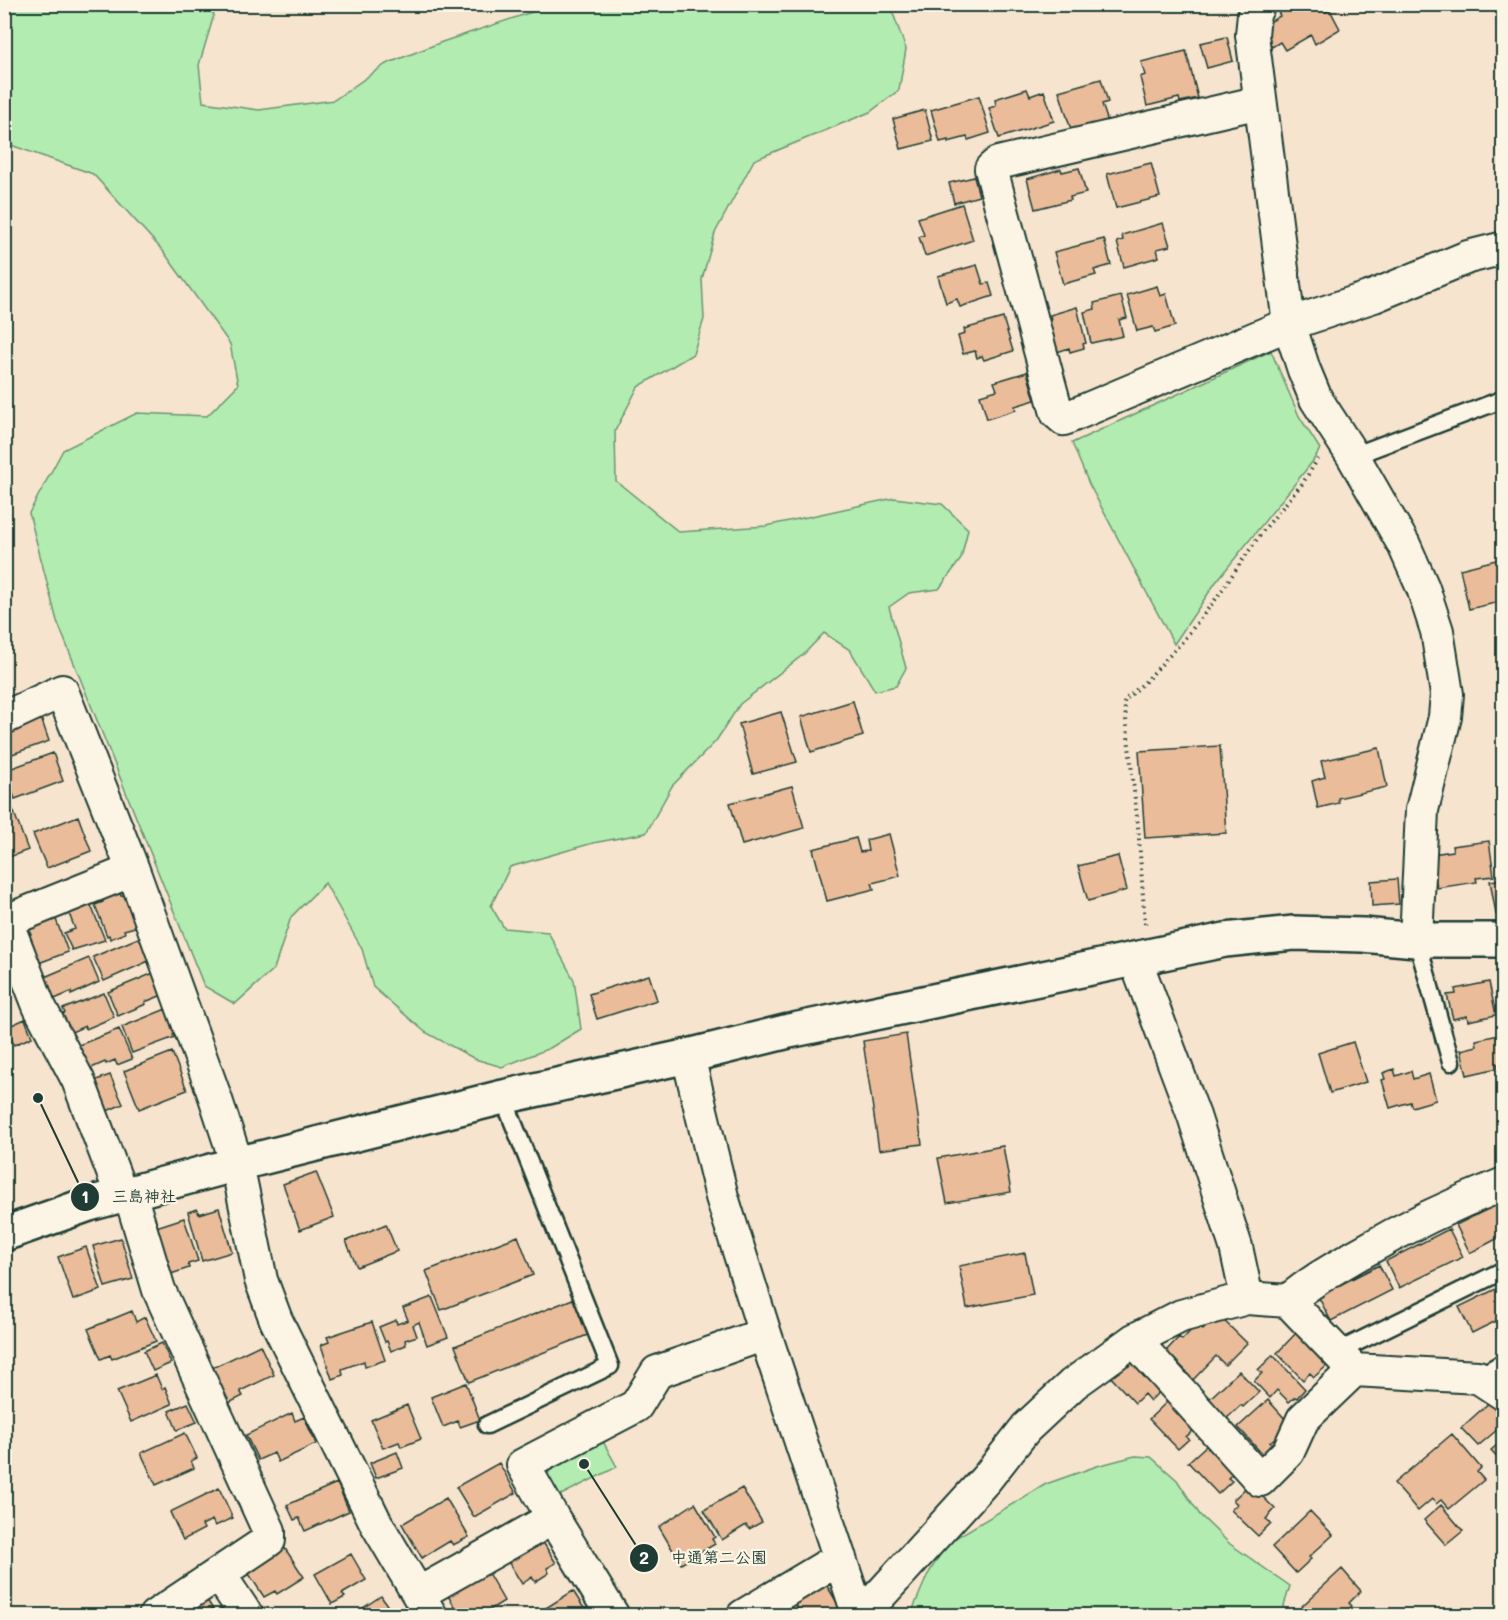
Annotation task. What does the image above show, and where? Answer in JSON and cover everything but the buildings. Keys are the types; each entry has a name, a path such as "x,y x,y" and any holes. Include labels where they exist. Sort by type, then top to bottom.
{"street":[{"path":"1259,4 1254,14 1252,34 1289,324 1316,399 1353,456 1404,545 1423,588 1437,631 1445,676 1447,694 1445,717 1422,810 1419,940"},
{"path":"1260,102 998,163 991,169 1057,413 1064,419 1289,324 1374,296 1468,257 1503,248"},
{"path":"4,718 62,691 133,870 215,1097 237,1164 261,1280 276,1320 376,1522 424,1605 553,1518"},
{"path":"133,870 5,919 39,1006 78,1080 126,1195 159,1290 269,1531 269,1540 155,1616"},
{"path":"4,1233 89,1204 503,1097 789,1031 1225,940 1294,933 1363,935 1419,940 1503,940"},
{"path":"1141,957 1236,1247 1247,1298"},
{"path":"688,1056 722,1197 765,1334 860,1616 986,1479 1026,1428 1073,1384 1134,1340 1181,1316 1247,1298 1288,1301 1345,1361 1491,1370 1503,1394"},
{"path":"1288,1301 1310,1282 1392,1235 1457,1202 1503,1184"},
{"path":"613,1616 523,1465 636,1406 657,1372 765,1334"},
{"path":"1134,1340 1260,1480 1288,1452 1303,1419 1345,1361"},
{"path":"743,1616 840,1558"},
{"path":"219,1574 247,1616"}],"lane":[{"path":"1353,456 1503,399"},
{"path":"1419,940 1421,955 1451,1062"},
{"path":"488,1425 610,1366 503,1097"},
{"path":"1345,1361 1503,1270"}],"path":[{"path":"1141,957 1138,826 1124,701 1147,680 1198,622 1263,532 1302,484 1336,431"}],"green space":[{"path":"5,4 208,5 214,15 199,65 203,102 259,110 334,100 386,64 442,42 553,5 890,5 906,49 899,90 870,112 754,160 715,233 702,279 704,319 693,354 638,387 615,431 616,481 679,532 766,526 894,498 942,504 968,529 961,559 939,589 909,593 889,607 906,668 896,686 875,691 850,650 824,633 804,654 740,704 716,741 672,786 646,833 593,843 510,867 491,906 504,928 548,932 574,980 581,1029 550,1048 502,1067 475,1059 425,1032 373,987 362,949 325,883 291,917 274,969 235,1004 204,986 57,621 29,513 63,450 137,413 207,416 238,385 230,344 163,251 93,174 5,143"},
{"path":"1271,351 1299,416 1320,449 1313,461 1216,582 1174,644 1089,484 1072,443"},
{"path":"600,1436 617,1467 557,1497 547,1477 554,1461"},
{"path":"1135,1456 1151,1457 1177,1480 1200,1515 1230,1544 1290,1586 1281,1615 910,1616 927,1576 947,1543 1046,1484 1097,1466"}],"place":[{"name":"三島神社","path":"38,1098"},
{"name":"中通第二公園","path":"584,1464"}]}
